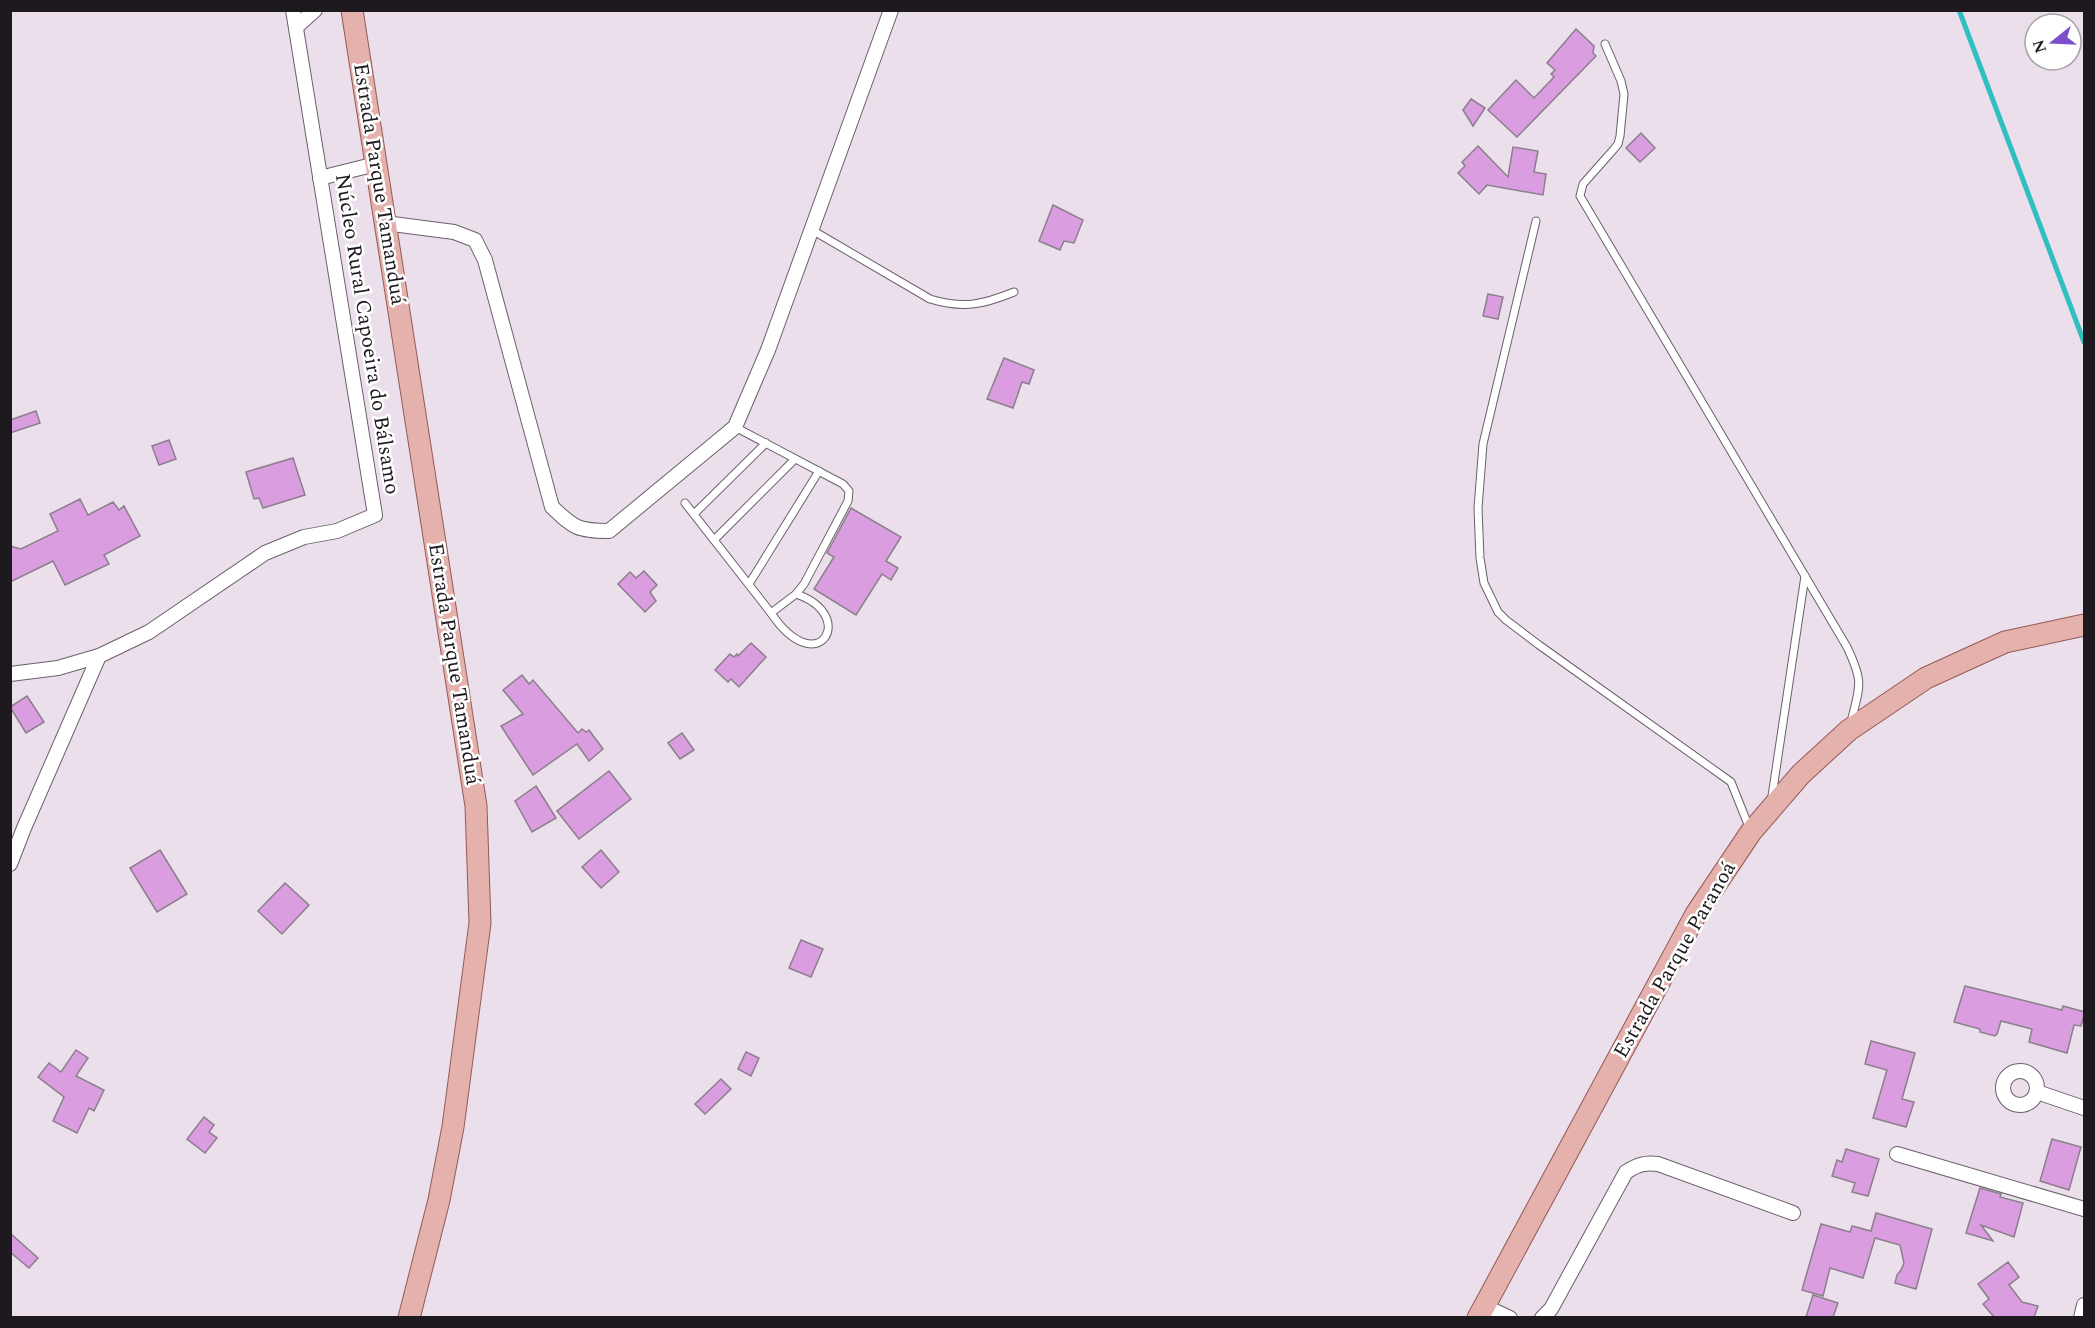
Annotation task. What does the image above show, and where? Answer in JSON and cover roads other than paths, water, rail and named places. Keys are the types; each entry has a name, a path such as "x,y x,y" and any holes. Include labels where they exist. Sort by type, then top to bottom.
{"main road":[{"name":"Estrada Parque Tamanduá","path":"352,10 476,806 480,923 453,1127 439,1200 409,1317"},
{"name":"Estrada Parque Paranoá","path":"1481,1312 1696,914 1751,832 1770,810 1802,774 1849,730 1926,678 2005,642 2085,625"}],"street":[{"name":"Núcleo Rural Capoeira do Bálsamo","path":"10,674 58,668 99,656 149,632 265,553 304,537 338,531 375,515 293,10"},
{"path":"296,27 315,10"},
{"path":"385,223 454,232 475,240 485,260 552,507 572,526 591,531 609,531 735,427 768,350 891,10"},
{"path":"320,178 376,164"},
{"path":"10,864 99,656"},
{"path":"2037,1092 2085,1108"},
{"path":"1897,1154 2085,1209"},
{"path":"1542,1317 1551,1309 1626,1172 1637,1165 1658,1164 1793,1213"},
{"path":"2081,1317 2085,1305"},
{"path":"1481,1312 1510,1317"}],"lane":[{"path":"1605,44 1623,87 1620,136 1618,144 1583,184 1580,196 1582,203 1847,647 1857,668 1860,685 1849,730"},
{"path":"1536,221 1483,444 1478,508 1480,558 1484,583 1498,612 1506,620 1731,782 1751,832"},
{"path":"812,230 930,299 949,305 970,306 1014,292"},
{"path":"735,427 847,487 850,496 804,584 796,594 771,613"},
{"path":"694,514 766,443"},
{"path":"714,540 795,459"},
{"path":"749,584 819,471"},
{"path":"685,503 781,627 791,637 812,645 821,643 828,636 830,626 827,618 822,610 813,603 796,594"},
{"path":"1770,810 1805,576"}],"waterway":[{"path":"1959,10 2084,342"}]}
